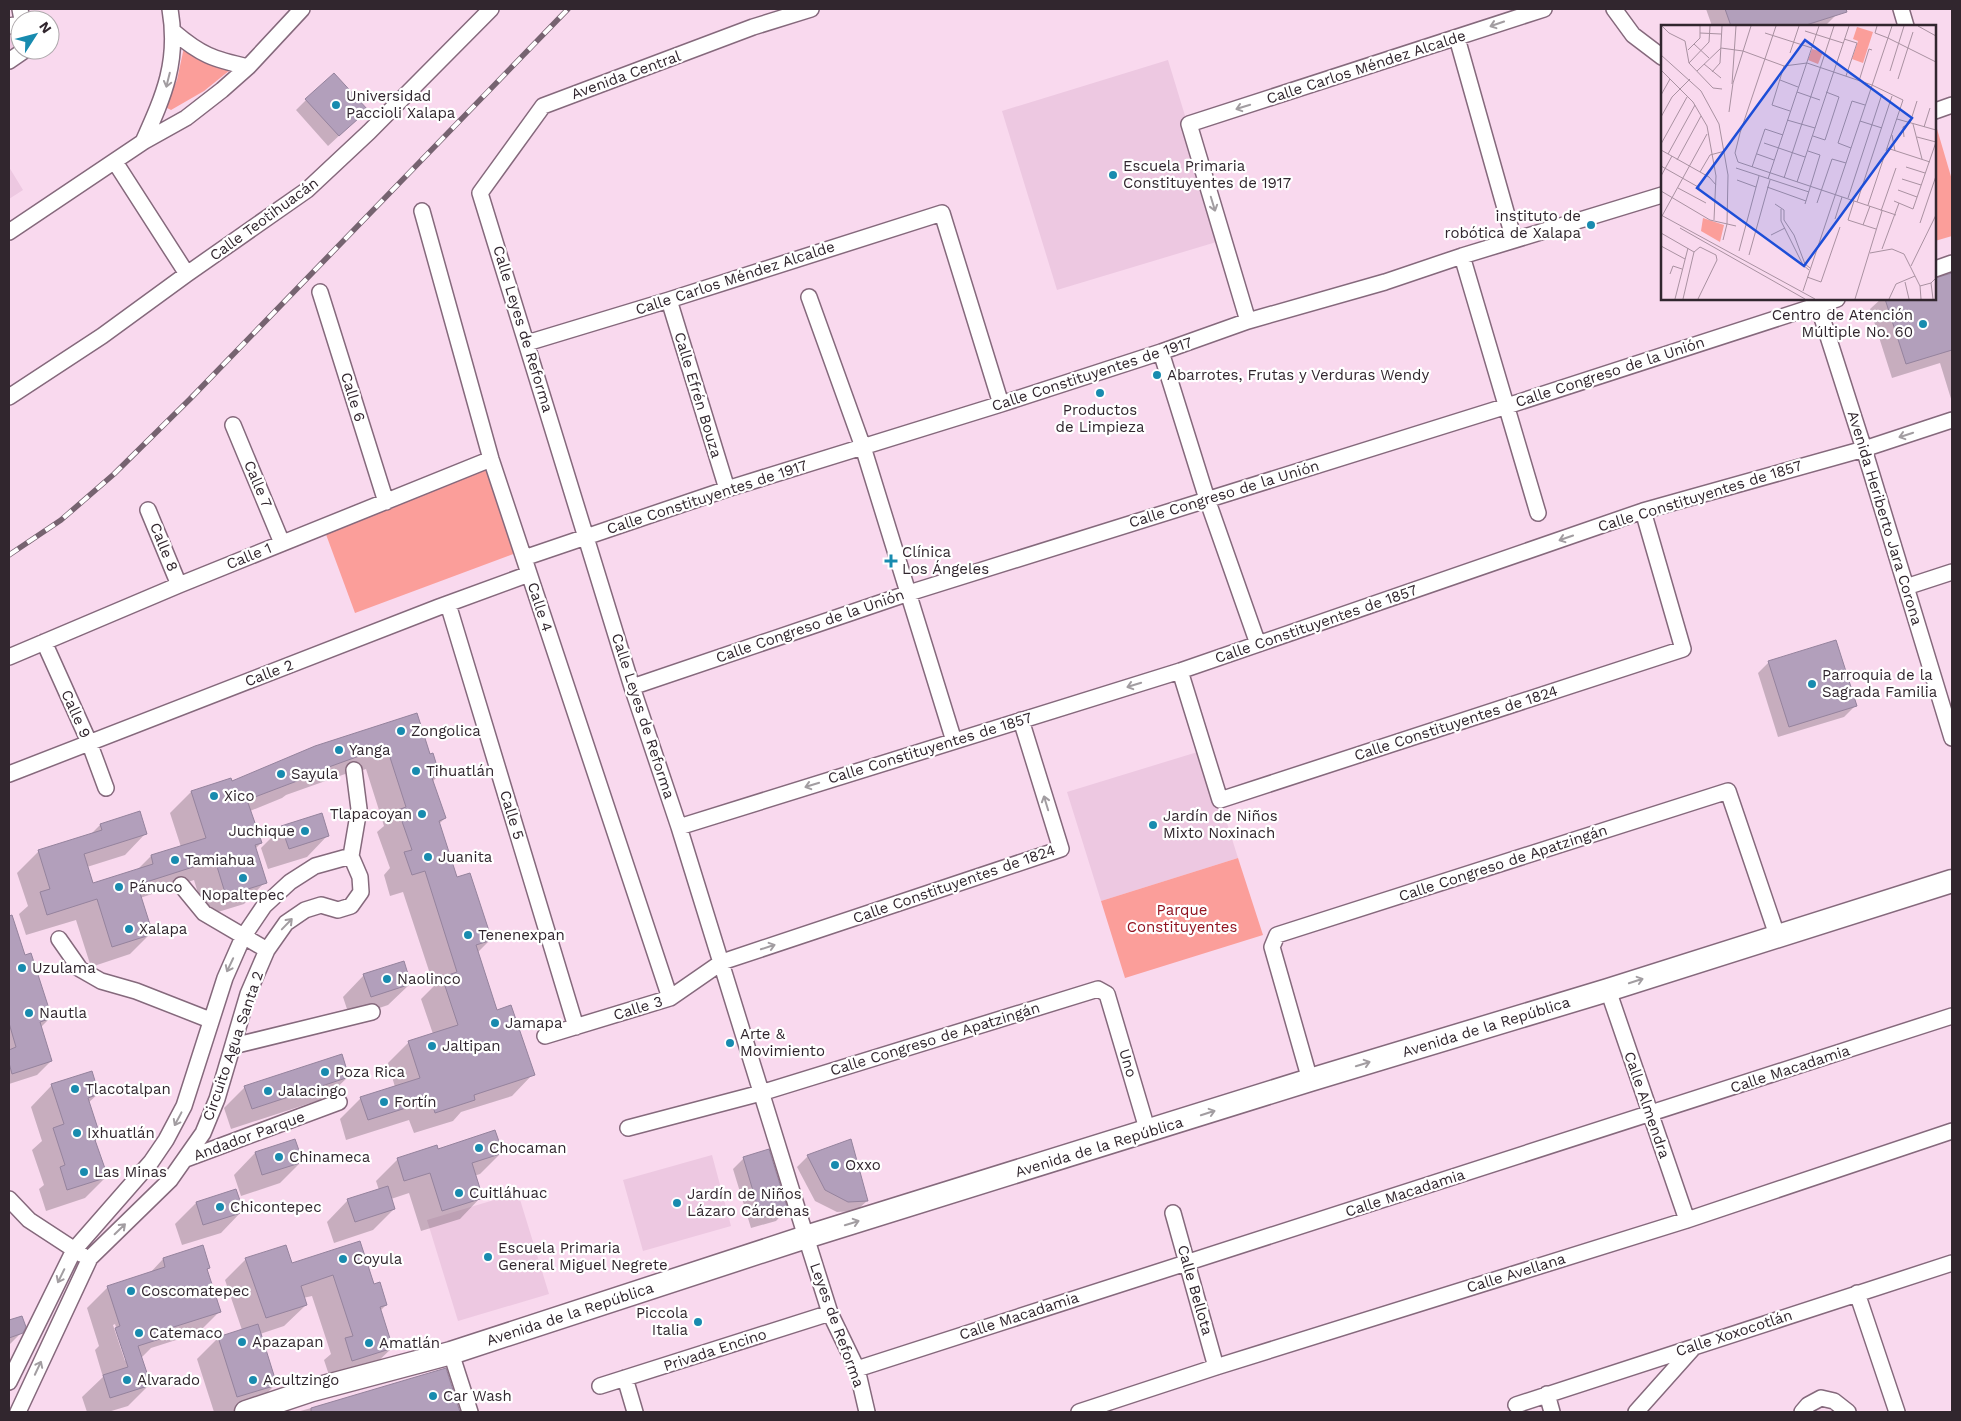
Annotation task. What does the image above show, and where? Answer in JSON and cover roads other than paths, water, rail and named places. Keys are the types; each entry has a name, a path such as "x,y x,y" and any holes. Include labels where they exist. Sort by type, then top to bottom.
{"main road":[{"name":"Avenida de la República","path":"246,1412 312,1390 451,1353 806,1238 1310,1080 1608,990 1952,881"}],"street":[{"path":"143,142 164,96 171,67 174,32 170,9"},
{"path":"9,232 143,142 186,118 248,67 302,9"},
{"name":"Calle Teotihuacán","path":"9,397 102,336 307,190 369,132 491,9"},
{"name":"Avenida Central","path":"480,194 543,106 753,28 811,9"},
{"name":"Calle Carlos Méndez Alcalde","path":"1248,321 1189,124 1544,9"},
{"path":"1614,9 1633,35 1661,56"},
{"path":"1901,9 1906,25"},
{"path":"174,32 194,49 218,60 248,67"},
{"path":"1456,38 1514,240"},
{"path":"1936,111 1952,105"},
{"path":"115,162 187,274"},
{"name":"Calle Leyes de Reforma","path":"480,194 632,686 722,962 806,1238"},
{"name":"Calle Constituyentes de 1917","path":"524,558 728,489 1161,352 1248,321 1385,282 1661,194"},
{"name":"Calle 4","path":"422,211 491,459 670,998"},
{"name":"Calle Carlos Méndez Alcalde","path":"527,342 669,300 942,213 1001,404"},
{"path":"1462,256 1538,513"},
{"path":"1936,269 1952,263"},
{"name":"Calle 6","path":"320,292 386,502"},
{"path":"810,297 863,447 954,741"},
{"name":"Calle Efrén Bouza","path":"669,300 728,489"},
{"name":"Calle Congreso de la Unión","path":"632,686 909,593 1507,406 1816,302 1830,300"},
{"name":"Avenida Heriberto Jara Corona","path":"1816,302 1950,722 1952,738"},
{"path":"1161,352 1207,499 1258,644"},
{"name":"Calle Constituyentes de 1857","path":"679,827 1180,671 1643,511 1864,449 1952,420"},
{"name":"Calle 7","path":"233,425 282,543"},
{"name":"Calle 1","path":"9,657 179,585 491,459"},
{"name":"Calle 8","path":"148,510 179,585"},
{"name":"Calle Constituyentes de 1824","path":"1180,671 1220,800 1683,649 1643,511"},
{"path":"1906,587 1952,572"},
{"name":"Calle 2","path":"9,774 529,574"},
{"name":"Calle 5","path":"448,604 576,1027"},
{"name":"Calle 9","path":"44,642 89,742 106,788"},
{"name":"Calle Constituyentes de 1824","path":"722,962 1061,849 1021,720"},
{"path":"352,856 359,809 354,770"},
{"name":"Calle Congreso de Apatzingán","path":"1310,1080 1272,947 1277,935 1728,791 1777,935"},
{"name":"Circuito Agua Santa 2","path":"9,1382 74,1250 151,1162 166,1140 184,1106 194,1080 210,1020 225,978 243,937 264,906 290,882 314,866 352,856 360,877 361,892 351,906 338,910 321,905 305,910 286,923 268,950 248,994 217,1099 206,1124 186,1159 170,1180 90,1258 18,1412"},
{"path":"181,885 204,913 268,950"},
{"path":"59,939 80,969 101,980 136,991 210,1020"},
{"name":"Calle 3","path":"545,1036 670,998 722,962"},
{"name":"Calle Congreso de Apatzingán","path":"628,1128 761,1092 1098,989 1107,994"},
{"name":"Calle Almendra","path":"1608,990 1687,1220"},
{"name":"Uno","path":"1107,994 1148,1132"},
{"path":"233,1046 372,1012"},
{"name":"Calle Macadamia","path":"857,1369 1952,1016"},
{"name":"Andador Parque","path":"186,1159 339,1102"},
{"name":"Calle Avellana","path":"1079,1412 1216,1367 1687,1220 1952,1131"},
{"path":"9,1199 29,1220 74,1250 90,1258"},
{"name":"Calle Bellota","path":"1173,1213 1216,1367"},
{"name":"Leyes de Reforma","path":"806,1238 830,1313 857,1369 867,1412"},
{"name":"Calle Xoxocotlán","path":"1516,1405 1952,1263"},
{"path":"1857,1293 1897,1412"},
{"name":"Privada Encino","path":"600,1386 830,1313"},
{"path":"1636,1412 1695,1346"},
{"path":"451,1353 470,1412"},
{"path":"625,1378 635,1412"},
{"path":"1546,1394 1552,1412"},
{"path":"1802,1412 1808,1405 1821,1398 1834,1401 1848,1412"}],"railway":[{"path":"9,555 61,520 114,474 190,399 568,9"}],"place":[{"name":"Universidad Paccioli Xalapa","path":"336,105"},
{"name":"Escuela Primaria Constituyentes de 1917","path":"1113,175"},
{"name":"instituto de robótica de Xalapa","path":"1591,225"},
{"name":"Centro de Atención Múltiple No. 60","path":"1923,324"},
{"name":"Abarrotes, Frutas y Verduras Wendy","path":"1157,375"},
{"name":"Productos de Limpieza","path":"1100,393"},
{"name":"Clínica Los Ángeles","path":"891,561"},
{"name":"Parroquia de la Sagrada Familia","path":"1812,684"},
{"name":"Zongolica","path":"401,731"},
{"name":"Yanga","path":"339,750"},
{"name":"Tihuatlán","path":"416,771"},
{"name":"Sayula","path":"281,774"},
{"name":"Xico","path":"214,796"},
{"name":"Tlapacoyan","path":"422,814"},
{"name":"Jardín de Niños Mixto Noxinach","path":"1153,825"},
{"name":"Juchique","path":"305,831"},
{"name":"Juanita","path":"428,857"},
{"name":"Tamiahua","path":"175,860"},
{"name":"Nopaltepec","path":"243,878"},
{"name":"Pánuco","path":"119,887"},
{"name":"Xalapa","path":"129,929"},
{"name":"Tenenexpan","path":"468,935"},
{"name":"Uzulama","path":"22,968"},
{"name":"Naolinco","path":"387,979"},
{"name":"Nautla","path":"29,1013"},
{"name":"Jamapa","path":"495,1023"},
{"name":"Arte & Movimiento","path":"730,1043"},
{"name":"Jaltipan","path":"432,1046"},
{"name":"Poza Rica","path":"325,1072"},
{"name":"Tlacotalpan","path":"75,1089"},
{"name":"Jalacingo","path":"268,1091"},
{"name":"Fortín","path":"384,1102"},
{"name":"Ixhuatlán","path":"77,1133"},
{"name":"Chocaman","path":"479,1148"},
{"name":"Chinameca","path":"279,1157"},
{"name":"Oxxo","path":"835,1165"},
{"name":"Las Minas","path":"84,1172"},
{"name":"Cuitláhuac","path":"459,1193"},
{"name":"Jardín de Niños Lázaro Cárdenas","path":"677,1203"},
{"name":"Chicontepec","path":"220,1207"},
{"name":"Escuela Primaria General Miguel Negrete","path":"488,1257"},
{"name":"Coyula","path":"343,1259"},
{"name":"Coscomatepec","path":"131,1291"},
{"name":"Piccola Italia","path":"698,1322"},
{"name":"Catemaco","path":"139,1333"},
{"name":"Apazapan","path":"242,1342"},
{"name":"Amatlán","path":"369,1343"},
{"name":"Alvarado","path":"127,1380"},
{"name":"Acultzingo","path":"253,1380"},
{"name":"Car Wash","path":"433,1396"}],"park label":[{"name":"Parque Constituyentes","path":"1182,918"}]}
